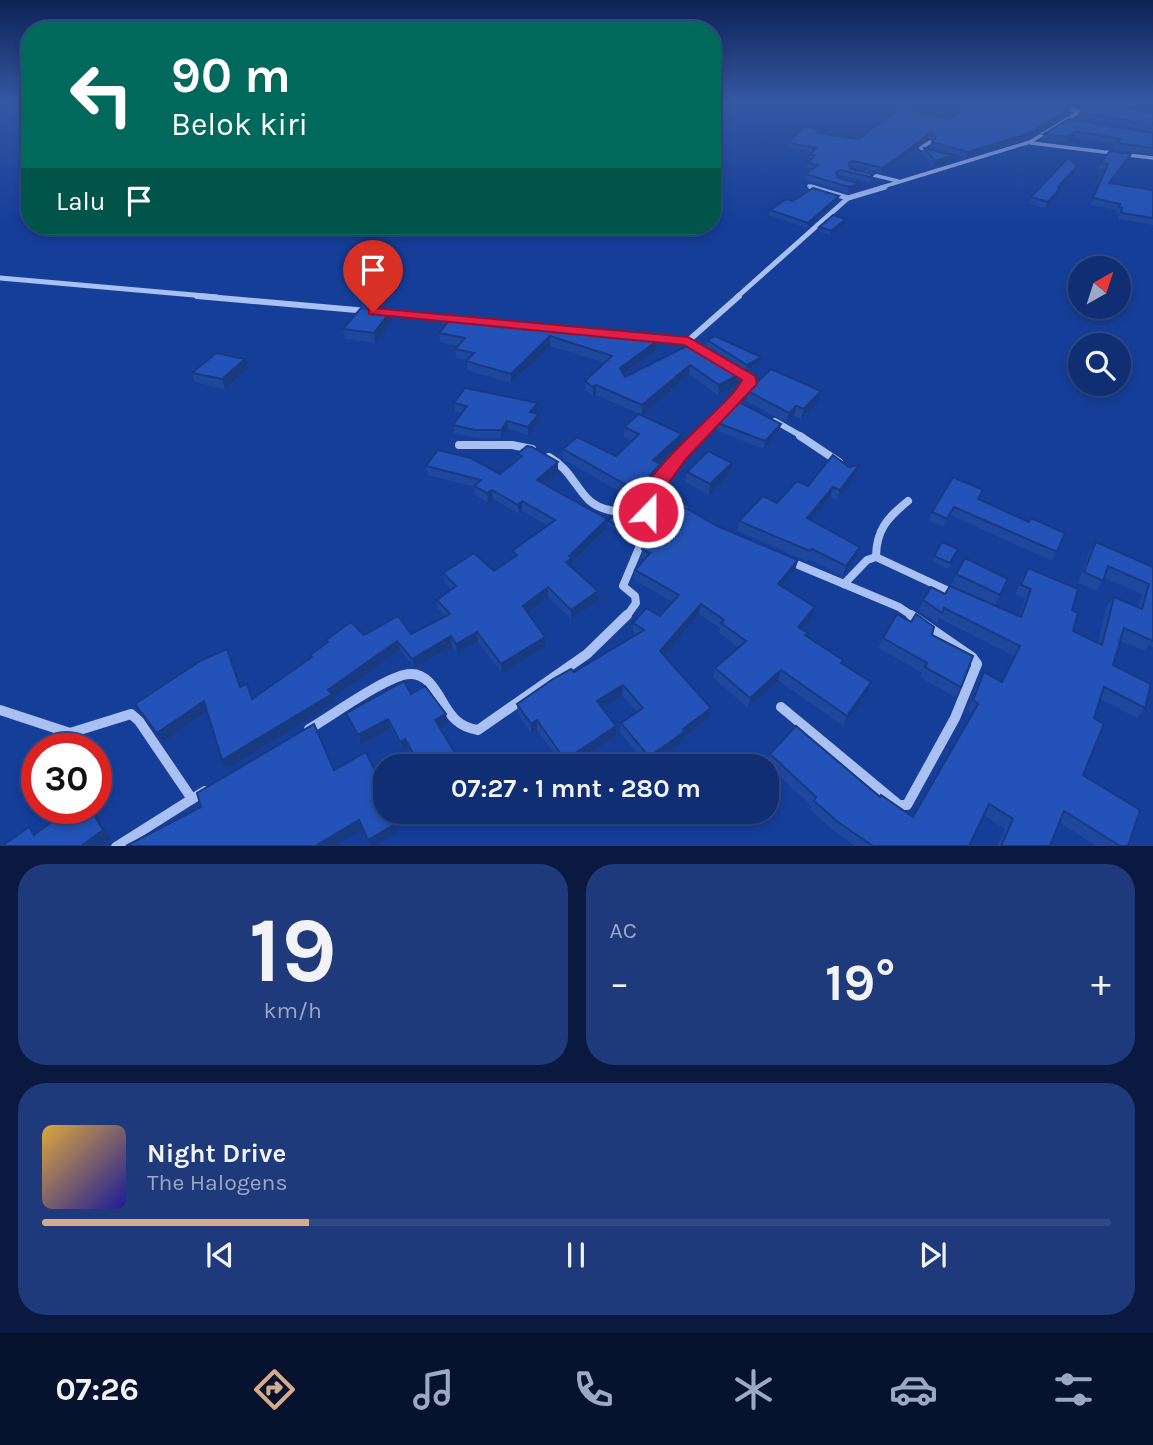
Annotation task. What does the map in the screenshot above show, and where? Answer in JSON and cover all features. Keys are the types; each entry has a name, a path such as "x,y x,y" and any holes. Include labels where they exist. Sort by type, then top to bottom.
{"street":[{"path":"930,142 921,148 936,153"},
{"path":"688,341 848,198 1030,142 1153,158"},
{"path":"958,159 968,162"},
{"path":"860,172 899,182"},
{"path":"808,186 848,198"},
{"path":"864,186 876,189"},
{"path":"0,278 468,320"},
{"path":"482,321 551,328"},
{"path":"565,329 688,341 708,352"},
{"path":"299,735 394,678 408,673 418,674 432,684 458,726 467,731 478,730 608,638 630,617 636,599 623,586 644,536 648,498 680,456 751,381 734,367"},
{"path":"734,401 746,407"},
{"path":"770,419 820,447 848,471"},
{"path":"459,445 512,445 534,449 560,463 573,474 585,497 597,505 629,513 648,512"},
{"path":"648,498 686,510 697,517"},
{"path":"876,557 875,541 883,521 908,501"},
{"path":"844,584 867,560 876,557 957,594"},
{"path":"780,707 899,805 907,804 955,718 977,664 972,657 909,612 783,558"},
{"path":"0,710 71,733 131,714 139,721 192,799"},
{"path":"116,846 215,785"}],"building":[{"path":"919,141 883,168 853,161 849,163 850,169 874,174 870,177 841,170 836,172 838,178 861,184 849,187 805,174 818,165 808,163 815,155 810,155 816,148 789,143"},
{"path":"932,141 1002,141 968,152"},
{"path":"1153,141 1153,148 1117,143"},
{"path":"924,148 953,155 935,161"},
{"path":"1110,151 1131,154 1109,183 1153,190 1153,218 1121,213 1120,204 1093,198 1108,164 1101,163"},
{"path":"1068,158 1077,166 1048,202 1031,197"},
{"path":"813,188 839,196 808,223 770,210 786,199 793,201"},
{"path":"833,215 846,219 831,231 819,227"},
{"path":"361,308 390,312 374,333 343,329"},
{"path":"453,316 495,320 500,321 498,324 526,330 533,324 572,330 574,327 592,332 597,329 629,338 635,333 657,341 620,368 625,377 695,342 744,372 719,385 690,365 642,405 596,385 593,387 585,381 612,356 550,336 511,374 466,361 474,353 455,349 465,338 439,333"},
{"path":"715,336 761,357 747,365 707,340"},
{"path":"216,353 245,359 222,379 192,373"},
{"path":"771,369 821,391 804,409 796,406 789,413 748,391"},
{"path":"465,388 538,403 530,412 539,414 528,427 507,421 501,430 475,430 453,425 467,406 454,403"},
{"path":"739,402 781,424 765,441 718,423"},
{"path":"639,414 682,434 653,460 660,464 637,491 563,449 577,437 616,456 639,434 624,427"},
{"path":"527,446 558,462 537,480 607,519 566,562 598,591 571,610 548,587 523,606 545,637 501,664 477,632 456,644 451,636 412,659 397,641 328,690 332,694 222,760 204,701 157,733 135,704 200,661 227,649 240,687 247,684 252,699 312,657 310,655 328,642 326,640 351,622 364,635 398,616 411,634 450,614 437,600 456,586 443,573 474,553 494,571 517,555 512,551 555,520 522,501 518,505 492,490 487,493 474,486 481,480 426,466 438,450 471,458 500,474 522,456 517,454"},
{"path":"708,451 732,463 710,484 687,472"},
{"path":"833,455 849,467 859,465 840,490 833,487 807,518 860,547 846,566 812,549 810,551 739,521 763,496 777,503 797,481 808,486"},
{"path":"953,477 983,490 978,499 1029,522 1031,518 1065,533 1057,552 954,507 947,519 932,512"},
{"path":"679,504 717,526 798,560 778,584 815,607 798,627 808,633 805,635 843,660 841,663 871,682 847,716 781,670 750,698 715,668 746,641 721,623 724,620 701,604 660,651 711,708 653,754 647,754 621,723 643,708 623,685 597,701 616,726 574,754 561,754 537,720 531,724 517,704 553,679 571,669 574,672 644,630 633,623 646,608 660,616 679,595 635,570 650,553 642,549 652,521 659,524"},
{"path":"617,512 639,519 635,535 608,521"},
{"path":"942,542 958,549 950,563 934,556"},
{"path":"1096,542 1153,567 1153,641 1124,628 1113,665 1151,684 1145,708 1104,687 1094,718 1104,724 1083,775 1140,810 1128,846 1120,846 1064,811 1050,846 1001,846 1013,819 989,804 969,846 873,846 838,822 814,801 816,797 779,762 779,754 770,754 796,726 880,797 881,795 913,817 978,704 973,700 984,672 1002,682 1020,646 944,608 942,613 923,600 931,587 945,594 950,586 1021,617 1031,589 1021,585 1028,568 1078,589 1072,610 1078,613 1073,631 1102,645 1114,597 1142,609 1149,584 1108,566 1103,581 1084,572"},
{"path":"965,558 1008,579 1000,595 956,574"},
{"path":"897,614 911,622 916,614 934,627 932,635 973,656 961,687 925,667 927,663 883,638"},
{"path":"404,681 411,694 425,686 446,714 435,720 456,754 413,754 405,739 400,742 388,719 358,735 346,713"},
{"path":"314,724 334,770 366,752 373,767 373,824 395,824 368,840 359,820 315,846 126,846 201,807 197,793"},
{"path":"49,824 99,824 103,830 81,846 2,846 29,827 34,835"}],"route":[{"path":"373,312 688,341 734,367 751,381 680,456 648,498 648,512"}]}
